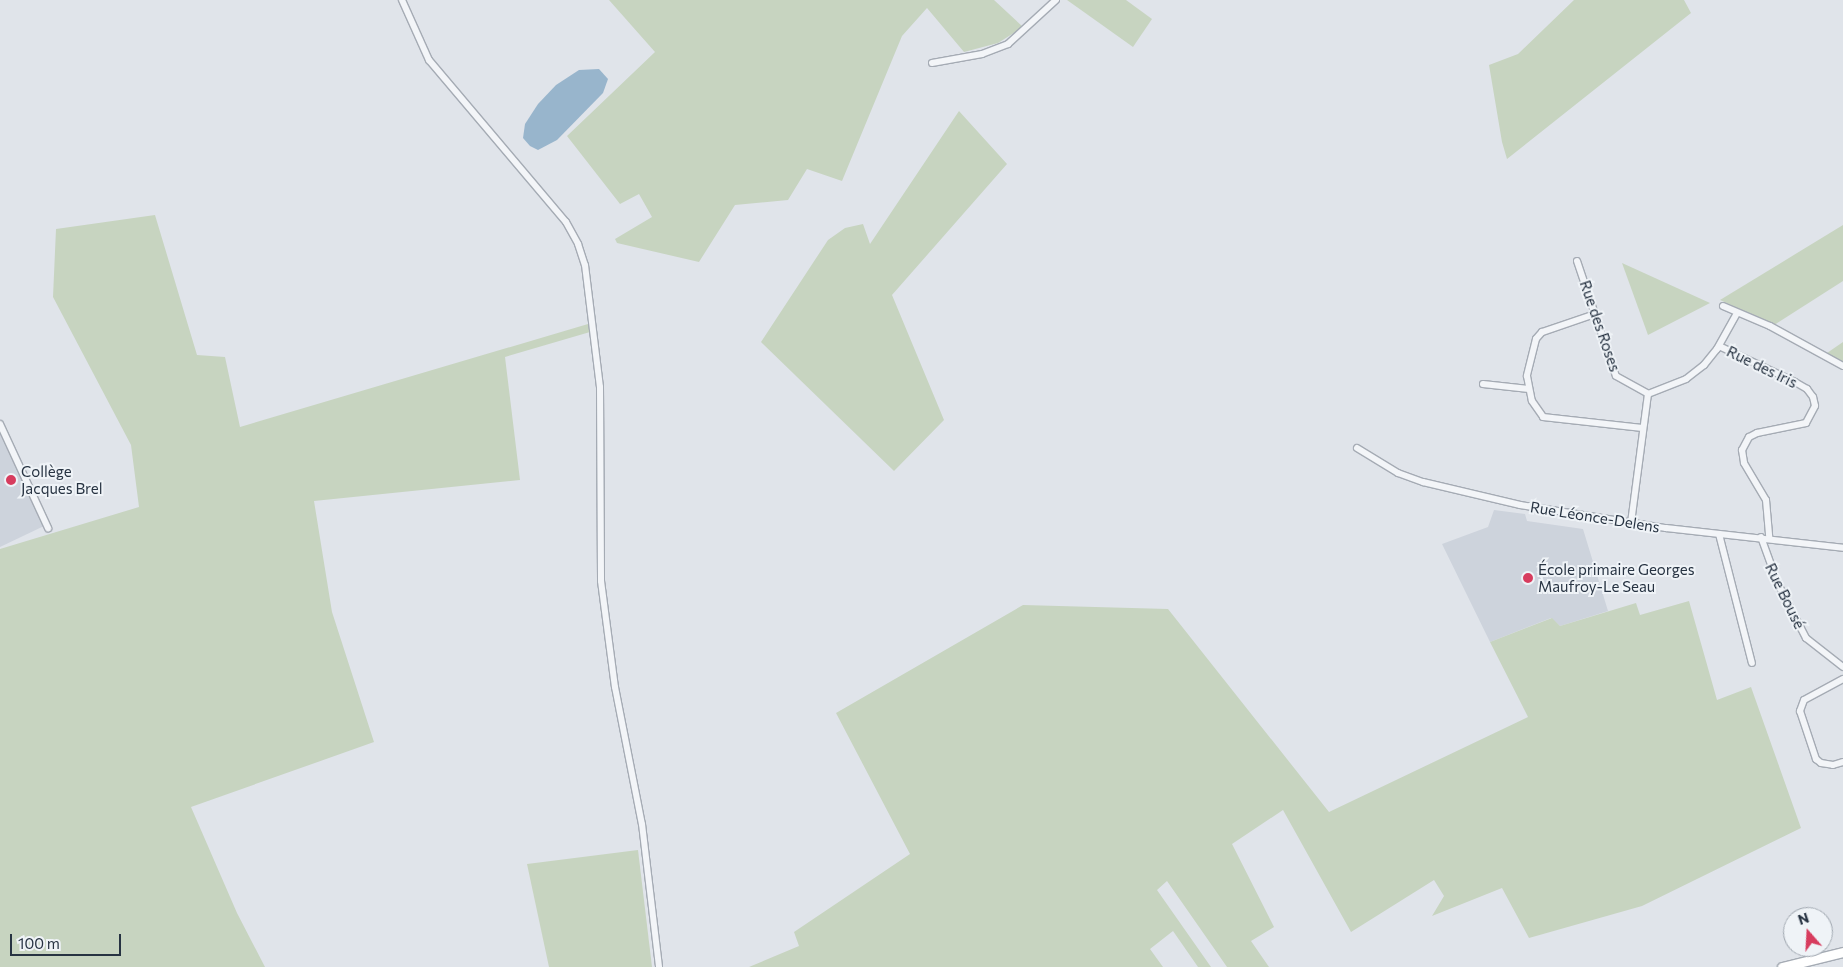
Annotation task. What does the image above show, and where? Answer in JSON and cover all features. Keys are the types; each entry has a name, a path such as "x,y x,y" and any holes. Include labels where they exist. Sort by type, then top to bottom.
{"street":[{"path":"402,0 429,60 566,222 578,244 585,265 600,387 601,581 615,687 642,824 659,967"},
{"path":"932,63 982,54 1008,44 1056,0"},
{"name":"Rue des Roses","path":"1577,261 1616,376 1648,394"},
{"path":"1723,306 1749,317 1843,366"},
{"path":"1631,523 1642,428 1648,394 1686,379 1704,365 1718,346 1736,312"},
{"path":"1595,314 1542,332 1536,339 1527,376 1529,388 1538,413 1543,417 1642,428"},
{"name":"Rue des Iris","path":"1718,346 1795,382 1807,389 1813,397 1814,406 1806,424 1757,433 1749,438 1742,450 1744,463 1766,500 1769,538"},
{"path":"1483,384 1529,388"},
{"path":"0,424 48,528"},
{"name":"Rue Léonce-Delens","path":"1357,448 1398,473 1423,482 1520,505 1631,523 1843,548"},
{"path":"1719,534 1752,663"},
{"name":"Rue Bousé","path":"1760,537 1778,584 1806,638 1843,667"},
{"path":"1843,679 1804,700 1800,711 1816,758 1821,763 1832,765 1843,762"},
{"path":"1782,967 1843,952"}],"shaded area":[{"name":"Collège Jacques Brel","path":"0,434 44,526 0,547"},
{"name":"École primaire Georges Maufroy-Le Seau","path":"1494,510 1525,514 1527,521 1583,529 1608,611 1560,626 1551,618 1490,642 1442,544 1488,527"}],"green space":[{"path":"609,0 994,0 1023,27 998,43 964,52 927,8 902,36 842,181 807,169 788,200 735,205 699,262 617,243 615,239 652,217 639,194 620,204 567,136 655,52"},
{"path":"1067,0 1126,0 1152,19 1133,47"},
{"path":"1574,0 1684,0 1691,13 1507,159 1502,142 1489,65 1518,54"},
{"path":"959,111 1007,164 892,295 944,420 894,471 761,342 828,240 845,228 863,224 870,244"},
{"path":"155,215 197,355 225,357 240,427 588,324 590,332 505,357 520,480 314,501 332,612 374,742 191,807 237,913 265,967 0,967 0,549 139,507 131,445 53,297 56,229"},
{"path":"1843,225 1843,281 1774,325 1720,300"},
{"path":"1622,263 1710,303 1648,335"},
{"path":"1843,342 1843,364 1827,353"},
{"path":"1689,601 1717,700 1751,687 1801,828 1642,906 1529,938 1502,888 1432,916 1444,896 1434,880 1351,932 1283,810 1232,844 1274,927 1251,941 1269,967 1227,967 1167,881 1157,890 1211,967 1198,967 1173,931 1150,949 1163,967 749,967 799,946 794,932 910,854 836,713 1023,605 1168,609 1329,812 1528,717 1490,642 1552,618 1560,626 1636,603 1640,615"},
{"path":"638,850 652,967 549,967 527,864"}],"water":[{"path":"599,69 608,79 603,93 557,140 538,150 530,146 523,138 525,124 538,104 556,85 579,70"}],"place":[{"name":"Collège Jacques Brel","path":"11,480"},
{"name":"École primaire Georges Maufroy-Le Seau","path":"1528,578"}]}
